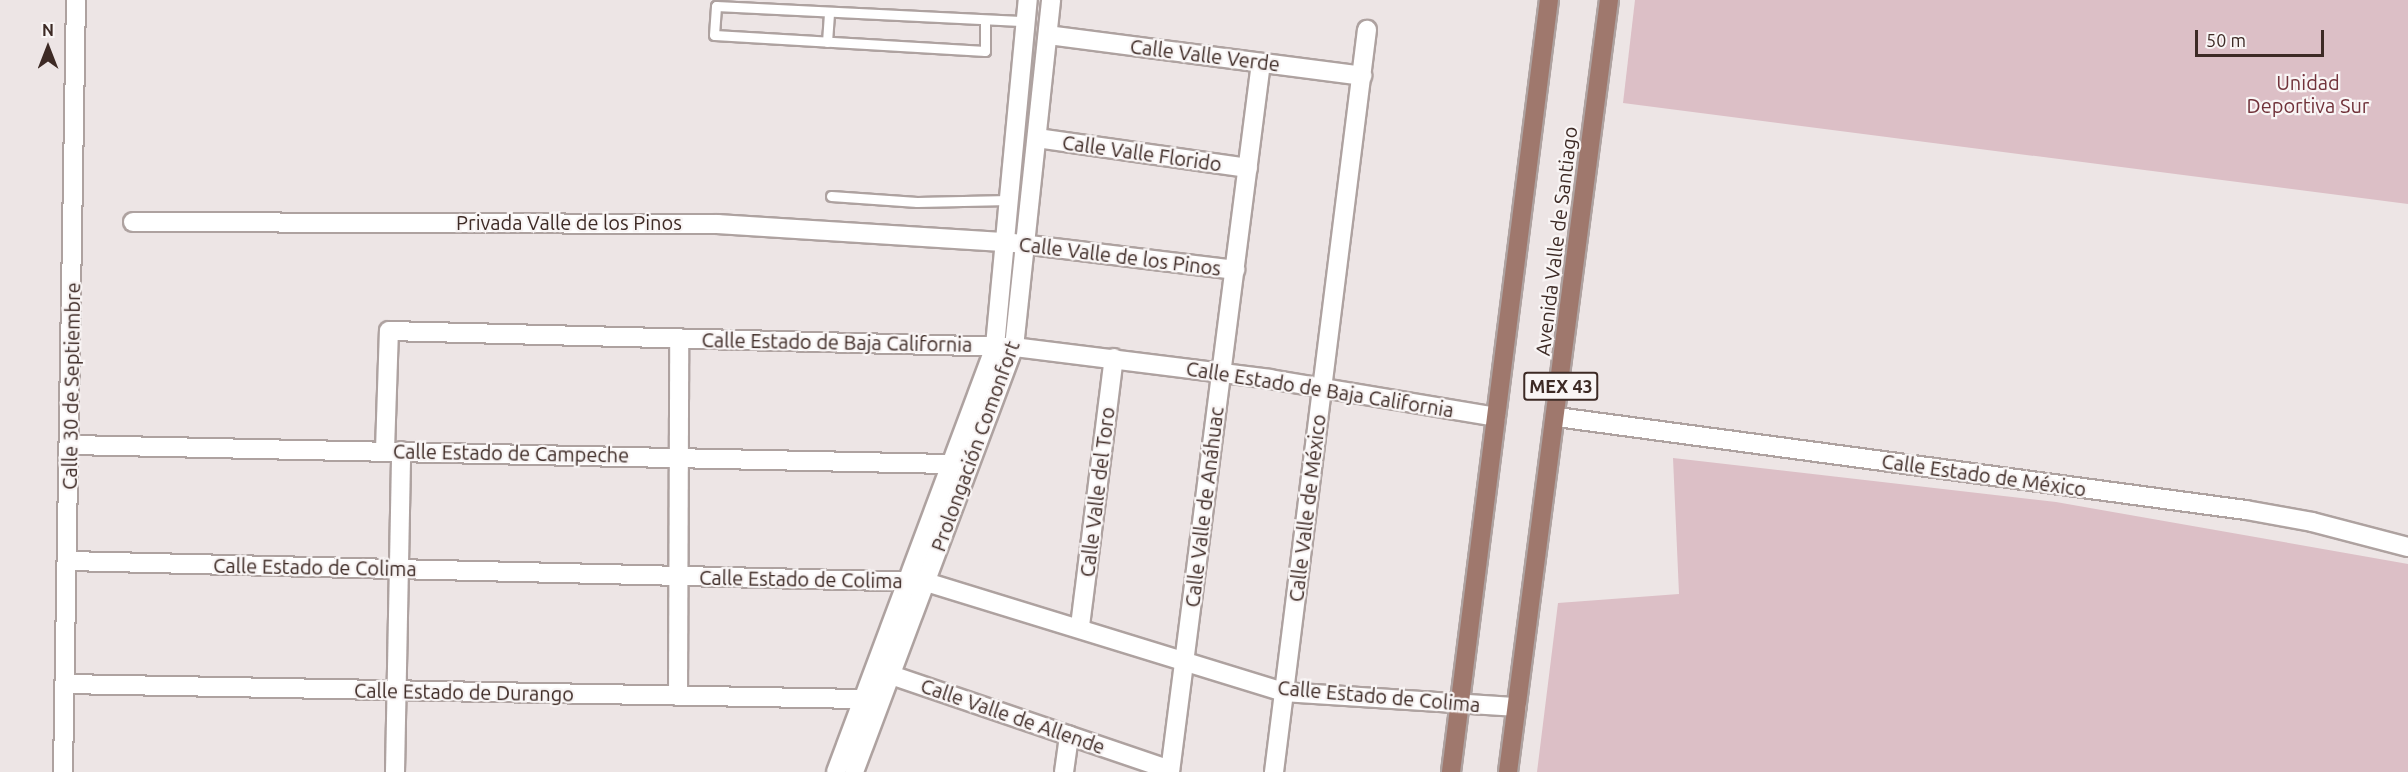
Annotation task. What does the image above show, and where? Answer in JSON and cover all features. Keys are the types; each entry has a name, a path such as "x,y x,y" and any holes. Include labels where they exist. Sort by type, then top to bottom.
{"main road":[{"name":"Avenida Valle de Santiago","path":"1451,772 1550,0"},
{"name":"Avenida Valle de Santiago","path":"1508,772 1557,417 1609,0"}],"street":[{"name":"Calle 30 de Septiembre","path":"63,772 71,445 76,0"},
{"name":"Prolongación Comonfort","path":"854,772 891,675 951,464 995,346 1028,0"},
{"name":"Prolongación Comonfort","path":"836,772 863,699 917,582 1014,347 1051,0"},
{"name":"Calle Valle de México","path":"1274,772 1368,30"},
{"name":"Calle Valle Verde","path":"1048,35 1362,76"},
{"name":"Calle Valle de Anáhuac","path":"1170,771 1262,63"},
{"name":"Calle Valle Florido","path":"1036,138 1248,168"},
{"name":"Privada Valle de los Pinos","path":"133,222 622,221 814,228 1005,242"},
{"name":"Calle Valle de los Pinos","path":"1005,242 1234,270"},
{"name":"Calle Estado de Baja California","path":"393,450 389,331 1014,347 1222,372 1496,417"},
{"path":"678,696 679,338"},
{"name":"Calle Valle del Toro","path":"1080,626 1114,358"},
{"name":"Calle Estado de México","path":"1557,417 2246,510 2312,522 2408,547"},
{"name":"Calle Estado de Campeche","path":"71,445 679,455 951,464"},
{"path":"393,450 399,569 395,772"},
{"name":"Calle Estado de Colima","path":"68,561 917,582 1080,626 1284,692 1517,706"},
{"name":"Calle Valle de Allende","path":"891,675 1170,771"},
{"name":"Calle Estado de Durango","path":"65,684 863,699"},
{"path":"1064,772 1069,735"}],"lane":[{"path":"985,20 985,51 714,35 716,6 1026,21"},
{"path":"827,42 829,12"},
{"path":"831,196 917,202 1009,200"}],"green space":[{"name":"Unidad Deportiva Sur","path":"1635,0 2408,0 2408,204 1623,103"},
{"path":"1673,458 2056,502 2408,564 2408,772 1537,772 1558,603 1679,594"}]}
